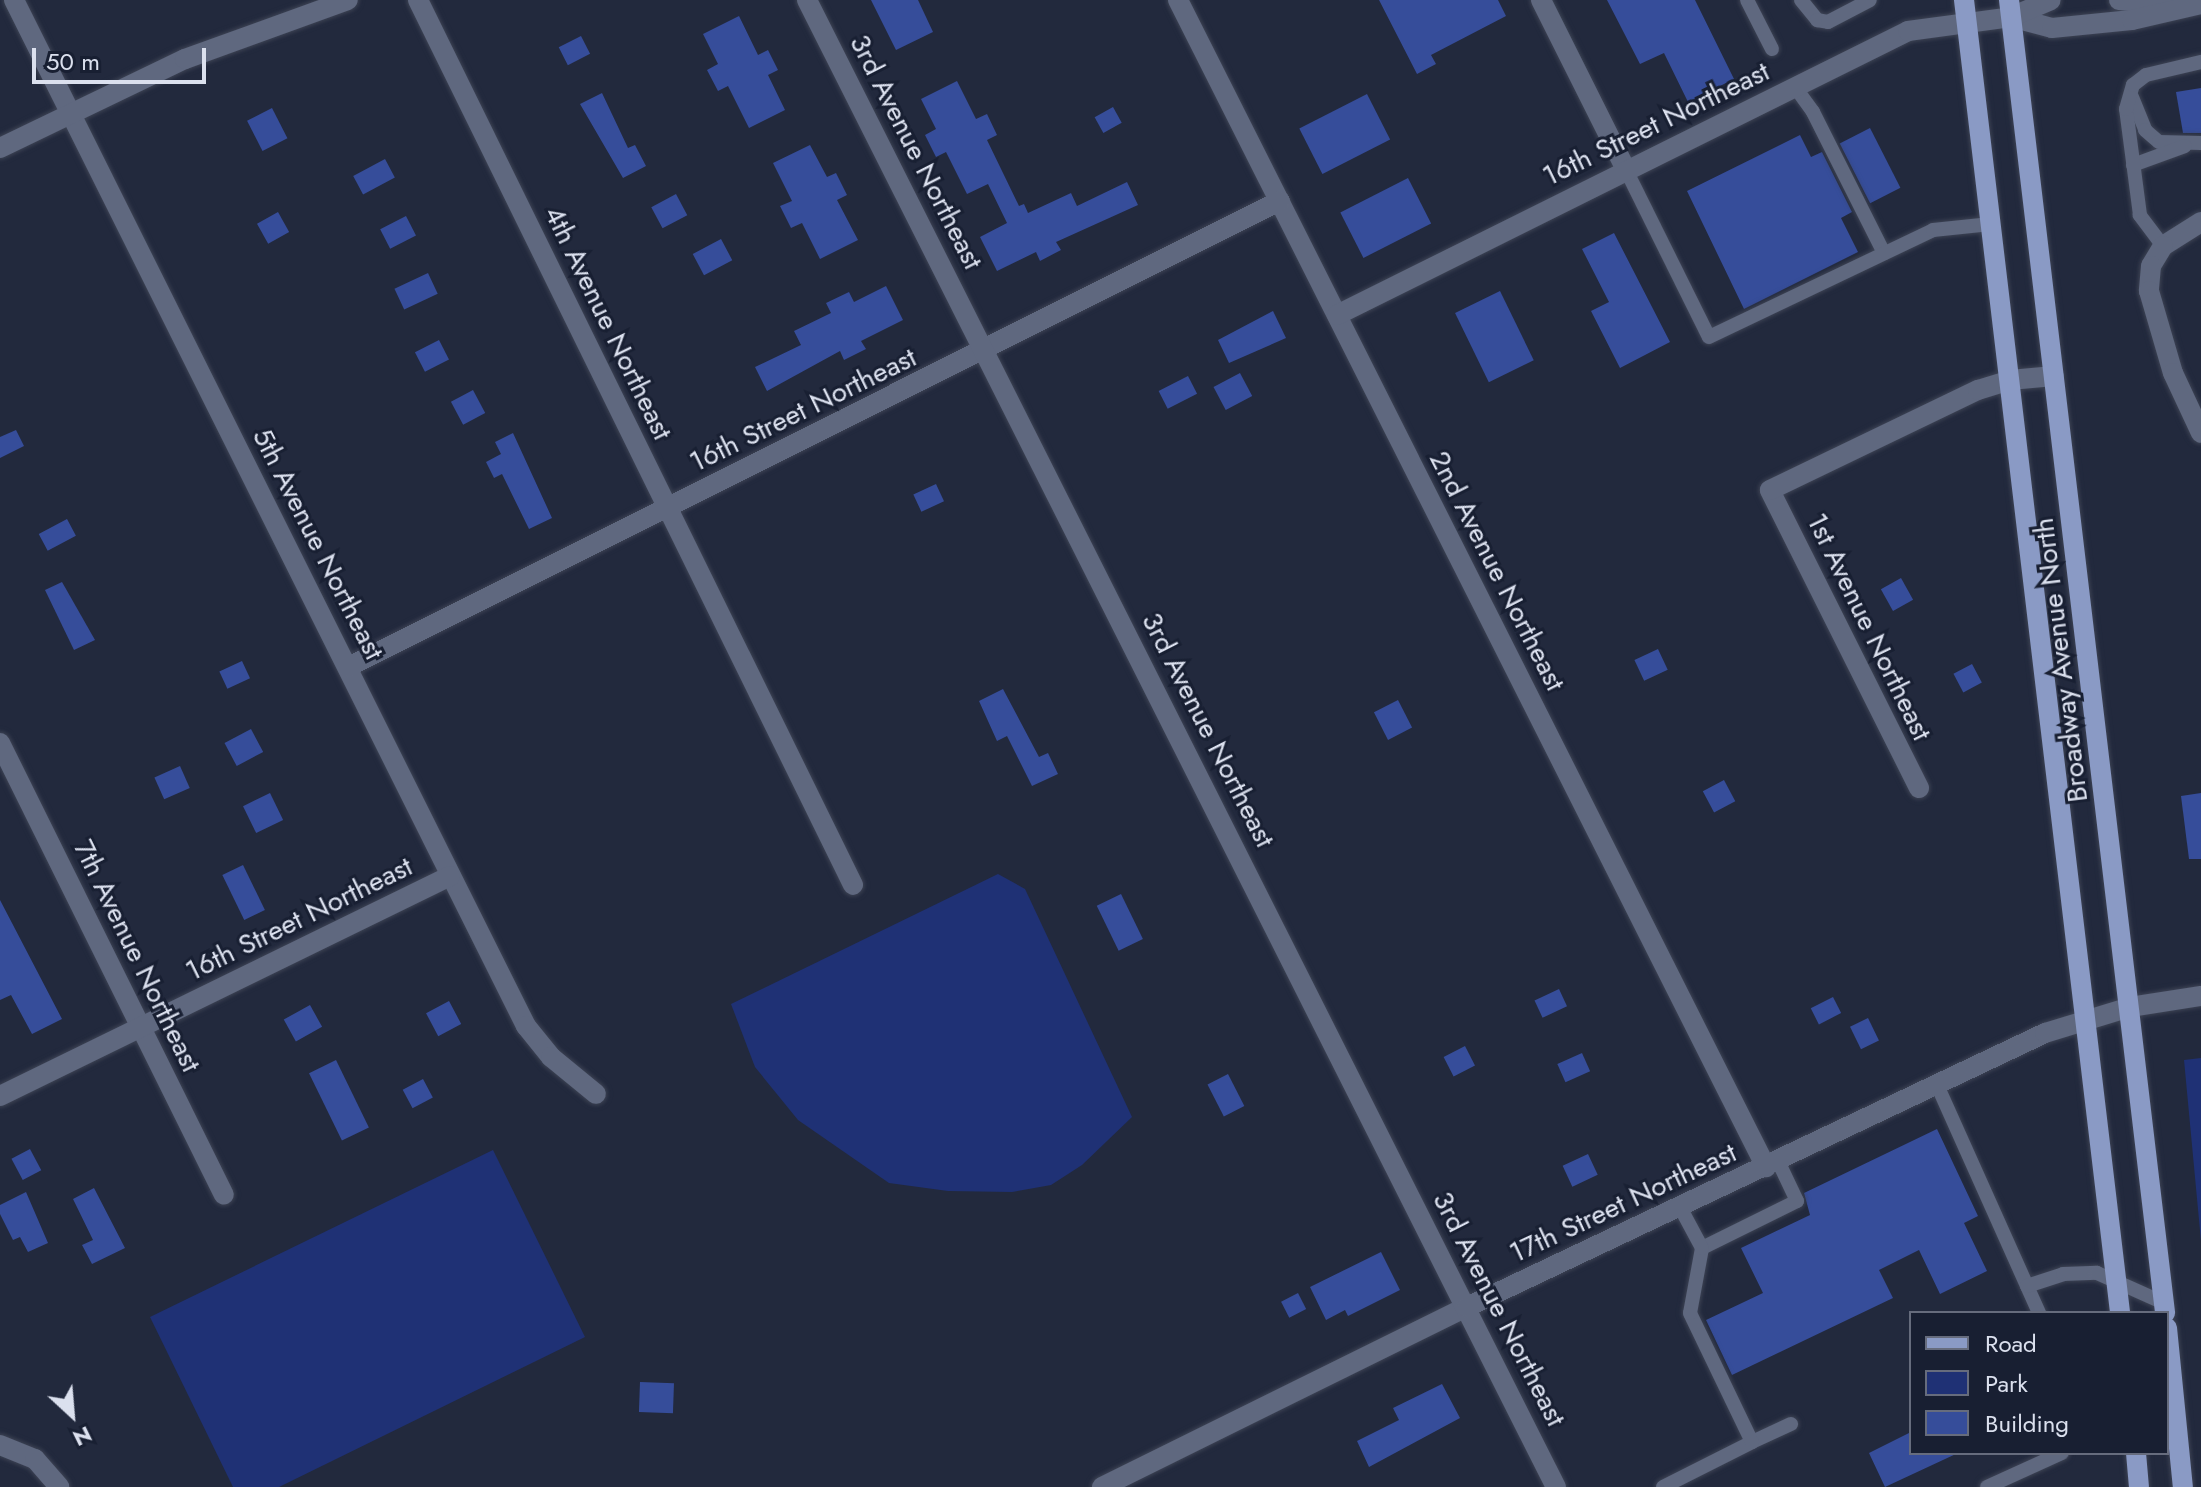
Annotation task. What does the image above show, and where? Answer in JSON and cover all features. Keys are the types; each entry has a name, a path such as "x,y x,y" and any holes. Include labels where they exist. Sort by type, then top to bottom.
{"main road":[{"name":"Broadway Avenue North","path":"2010,8 2165,1308"},
{"name":"Broadway Avenue North","path":"1965,10 2120,1311"},
{"path":"2169,1348 2183,1487"},
{"path":"2136,1455 2139,1487"}],"street":[{"name":"5th Avenue Northeast","path":"14,0 450,876 532,1034 551,1057 596,1094"},
{"path":"0,148 185,59 348,0"},
{"name":"4th Avenue Northeast","path":"418,0 853,885"},
{"name":"3rd Avenue Northeast","path":"807,0 1556,1487"},
{"name":"2nd Avenue Northeast","path":"1178,0 1772,1164"},
{"path":"1541,0 1626,170"},
{"path":"2010,8 2051,0"},
{"path":"2119,0 2201,3"},
{"path":"2010,8 2052,28 2132,20 2201,3"},
{"name":"16th Street Northeast","path":"1337,315 1908,31 1965,10 2010,8"},
{"name":"16th Street Northeast","path":"348,667 986,351 1280,201"},
{"path":"2201,222 2163,246 2151,266 2149,291 2173,373 2201,433"},
{"path":"2010,380 2054,376"},
{"name":"1st Avenue Northeast","path":"1919,788 1770,490 1978,390 2010,380"},
{"name":"7th Avenue Northeast","path":"0,743 224,1195"},
{"name":"16th Street Northeast","path":"0,1096 450,876"},
{"name":"17th Street Northeast","path":"1102,1487 1467,1307 2084,1020 2130,1007 2201,996"},
{"path":"0,1445 35,1459 59,1487"}],"lane":[{"path":"1747,0 1772,49"},
{"path":"1801,0 1817,20 1828,22 1870,0"},
{"path":"2163,246 2140,215 2126,109 2131,93 2146,75 2201,62"},
{"path":"1795,87 1813,112 1884,253"},
{"path":"2131,93 2145,130 2159,142 2194,144"},
{"path":"2133,165 2194,144"},
{"path":"1626,170 1709,337 1933,230 1991,224"},
{"path":"1938,1087 2038,1311"},
{"path":"1702,1248 1797,1201 1772,1164"},
{"path":"1680,1207 1702,1248 1690,1313 1752,1442"},
{"path":"2027,1286 2083,1272 2116,1278 2165,1308"},
{"path":"1663,1487 1791,1424"},
{"path":"1987,1487 2058,1455"}],"green space":[{"path":"998,874 1025,889 1132,1117 1082,1165 1051,1185 1012,1192 948,1191 889,1183 798,1120 755,1067 731,1004"},
{"path":"2201,1058 2201,1241 2184,1060"},
{"path":"493,1150 585,1337 279,1487 233,1487 150,1317"}],"building":[{"path":"871,0 918,0 933,32 896,50"},
{"path":"1379,0 1498,0 1506,16 1431,55 1436,64 1417,74"},
{"path":"1607,0 1695,0 1734,79 1688,102 1664,53 1640,64"},
{"path":"739,16 758,55 768,50 778,70 768,75 785,110 749,128 728,86 718,91 707,70 718,64 703,34"},
{"path":"581,36 590,54 568,65 559,47"},
{"path":"957,81 976,119 987,114 997,135 987,140 1019,206 1024,204 1028,213 1071,193 1077,206 1127,182 1138,205 1056,242 1061,250 1040,261 1036,252 997,271 980,237 1007,223 988,184 967,194 946,152 936,157 925,135 936,129 921,99"},
{"path":"2201,88 2201,133 2183,133 2176,92"},
{"path":"602,93 628,148 635,145 646,166 623,178 580,104"},
{"path":"1367,94 1390,139 1322,174 1299,129"},
{"path":"1113,107 1122,123 1103,133 1095,117"},
{"path":"272,108 287,138 262,151 247,121"},
{"path":"1870,128 1900,188 1870,203 1840,143"},
{"path":"1800,135 1811,157 1822,152 1852,212 1841,218 1858,252 1744,309 1687,191"},
{"path":"810,145 827,177 836,173 847,195 837,200 858,240 820,259 802,223 791,228 780,206 792,201 773,163"},
{"path":"385,159 395,178 363,194 353,176"},
{"path":"1408,178 1431,223 1363,258 1340,213"},
{"path":"676,194 687,215 663,228 651,207"},
{"path":"278,212 289,232 268,244 257,224"},
{"path":"406,216 416,236 390,249 380,229"},
{"path":"1614,233 1670,342 1620,368 1591,311 1609,302 1582,249"},
{"path":"721,239 732,260 704,275 693,254"},
{"path":"428,273 438,294 404,309 394,289"},
{"path":"886,286 903,320 861,341 866,349 844,360 840,351 767,391 755,367 801,345 794,331 831,313 826,303 849,292 854,302"},
{"path":"1500,291 1534,360 1489,382 1455,313"},
{"path":"1273,311 1286,338 1229,363 1218,340"},
{"path":"439,340 449,360 425,372 415,352"},
{"path":"1240,373 1252,396 1226,410 1214,387"},
{"path":"1188,376 1197,394 1168,409 1159,391"},
{"path":"473,390 485,413 463,425 451,402"},
{"path":"16,430 24,446 0,458 0,437"},
{"path":"513,433 552,518 529,529 502,474 494,478 486,462 501,454 495,442"},
{"path":"936,484 944,501 921,512 913,495"},
{"path":"67,519 76,536 48,551 39,534"},
{"path":"1901,578 1913,600 1893,611 1881,589"},
{"path":"62,582 95,640 74,650 45,590"},
{"path":"1658,649 1668,670 1644,681 1634,660"},
{"path":"242,661 250,678 227,689 219,672"},
{"path":"1972,664 1982,683 1963,692 1953,674"},
{"path":"1003,689 1039,757 1048,753 1058,774 1032,786 1007,736 997,741 979,701"},
{"path":"1398,700 1412,728 1388,740 1374,712"},
{"path":"251,729 263,752 237,766 225,743"},
{"path":"180,766 190,788 164,799 154,777"},
{"path":"1724,780 1735,801 1714,812 1703,791"},
{"path":"270,793 283,820 256,833 243,806"},
{"path":"2201,793 2201,859 2189,859 2181,796"},
{"path":"243,865 265,910 244,920 222,875"},
{"path":"1121,894 1143,939 1119,951 1097,906"},
{"path":"0,900 62,1019 32,1034 11,995 0,1000"},
{"path":"1559,989 1567,1006 1543,1018 1535,1000"},
{"path":"1833,997 1841,1013 1819,1024 1811,1008"},
{"path":"449,1001 461,1024 438,1036 426,1013"},
{"path":"310,1005 322,1027 296,1041 284,1020"},
{"path":"1868,1018 1879,1040 1861,1049 1850,1027"},
{"path":"1465,1046 1475,1066 1454,1076 1444,1057"},
{"path":"1582,1053 1590,1071 1565,1082 1557,1064"},
{"path":"336,1060 369,1127 342,1141 309,1073"},
{"path":"1228,1074 1244,1106 1224,1117 1208,1084"},
{"path":"423,1079 433,1098 413,1108 403,1090"},
{"path":"1937,1129 1978,1216 1964,1223 1987,1271 1940,1294 1919,1250 1879,1270 1893,1298 1732,1375 1706,1320 1763,1293 1741,1248 1810,1215 1804,1193"},
{"path":"30,1149 41,1170 23,1180 11,1159"},
{"path":"1588,1154 1598,1175 1572,1187 1563,1166"},
{"path":"94,1188 125,1248 92,1264 82,1245 93,1240 73,1199"},
{"path":"26,1192 48,1243 28,1252 20,1237 13,1240 0,1214 0,1205"},
{"path":"1381,1252 1400,1290 1348,1316 1345,1310 1326,1320 1310,1287"},
{"path":"1298,1293 1306,1309 1289,1318 1281,1302"},
{"path":"640,1382 674,1383 673,1413 639,1412"},
{"path":"1442,1384 1460,1418 1369,1467 1357,1441 1399,1420 1393,1408"},
{"path":"1909,1433 1909,1455 1954,1455 1885,1487 1869,1453"}]}
